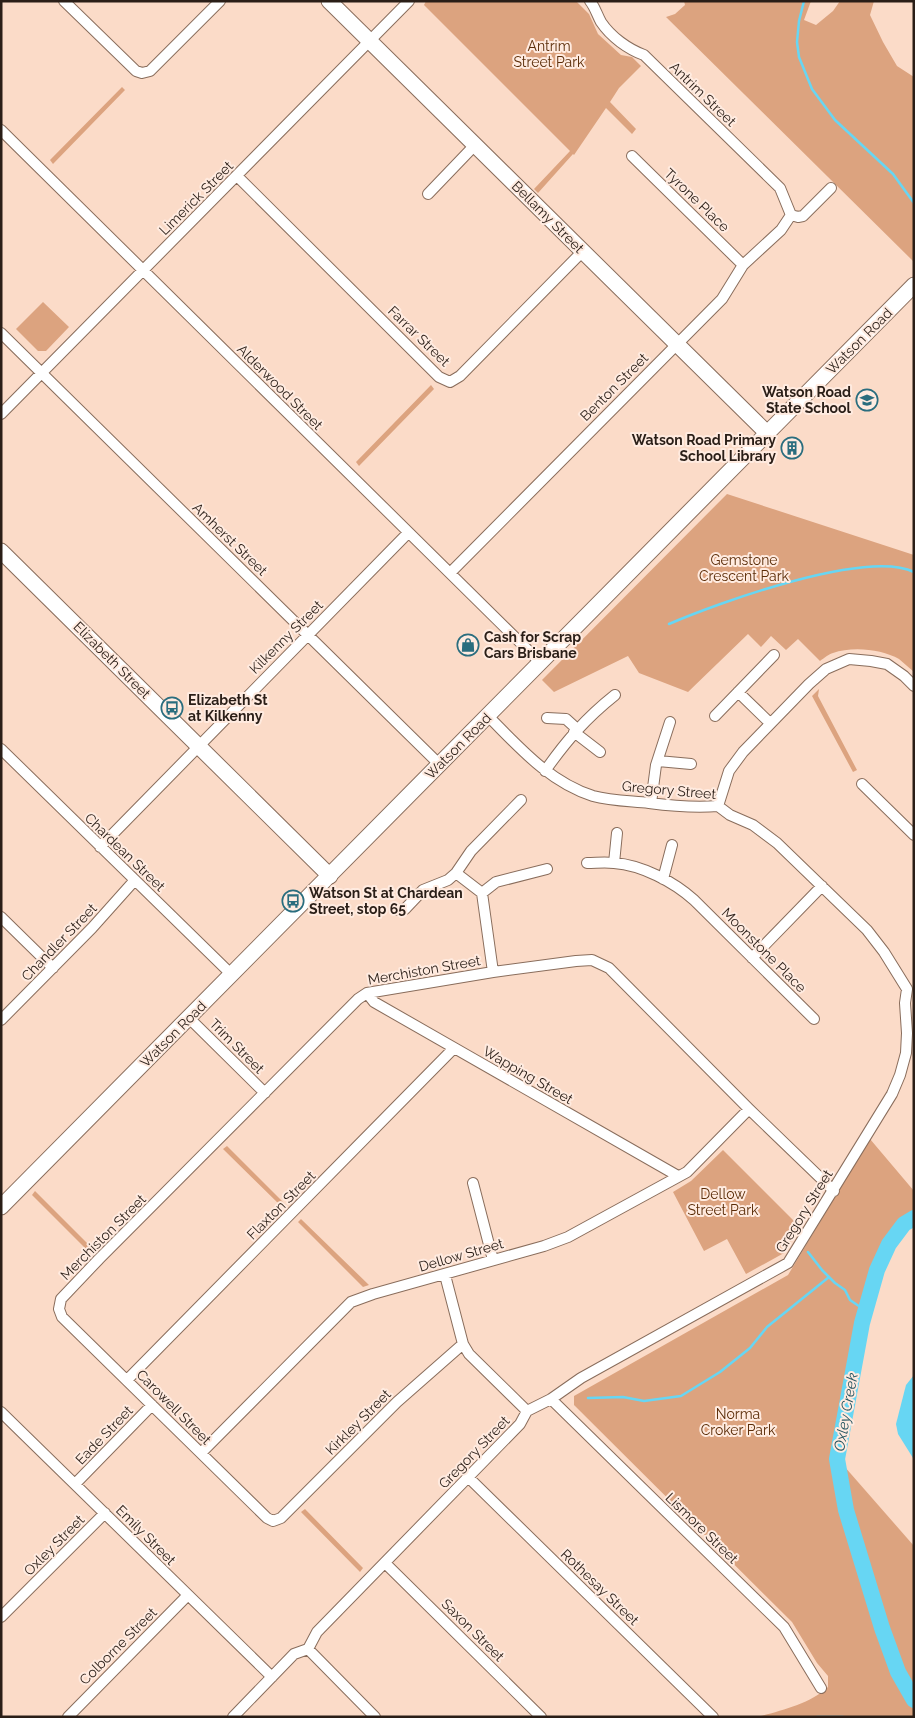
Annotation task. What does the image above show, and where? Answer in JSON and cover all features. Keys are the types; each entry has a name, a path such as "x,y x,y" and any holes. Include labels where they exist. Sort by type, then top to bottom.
{"street":[{"path":"64,1 142,74 150,71 220,1"},
{"name":"Bellamy Street","path":"329,1 767,433"},
{"name":"Limerick Street","path":"1,414 409,1"},
{"name":"Antrim Street","path":"590,1 603,25 627,48 644,55 780,188 791,215"},
{"name":"Alderwood Street","path":"1,130 541,663"},
{"path":"428,194 475,145"},
{"name":"Tyrone Place","path":"632,156 743,264"},
{"name":"Farrar Street","path":"237,176 439,377 450,382 460,376 583,251"},
{"path":"791,215 798,218 803,216 831,188"},
{"name":"Benton Street","path":"450,573 722,299 743,264 780,230 791,215"},
{"name":"Watson Road","path":"1,1206 914,285"},
{"name":"Amherst Street","path":"1,333 440,764"},
{"name":"Kilkenny Street","path":"100,847 408,533"},
{"name":"Elizabeth Street","path":"1,551 330,876"},
{"path":"715,716 774,655"},
{"path":"718,806 729,771 743,752 826,669 849,659 871,660 887,664 914,686"},
{"path":"738,692 770,723"},
{"path":"545,771 575,730 615,695"},
{"name":"Gregory Street","path":"234,1717 294,1654 308,1649 317,1632 520,1424 527,1411 551,1399 581,1378 788,1264 892,1094 906,1053 905,1002 910,988 867,930 777,843 753,825 730,815 718,806 700,808 651,804 594,796 567,786 545,771 488,716"},
{"path":"547,718 566,719 575,730 600,752"},
{"path":"651,804 658,761 670,722"},
{"name":"Chardean Street","path":"1,749 231,974"},
{"path":"658,761 691,764"},
{"path":"862,784 914,835"},
{"path":"397,910 405,909 423,890 448,880 471,851 521,800"},
{"path":"614,863 617,833"},
{"path":"663,879 672,845"},
{"name":"Moonstone Place","path":"587,863 614,863 634,867 674,884 694,900 814,1019"},
{"path":"482,892 496,882 547,869"},
{"path":"456,872 482,892 493,972"},
{"name":"Chandler Street","path":"1,1020 54,968 134,880"},
{"path":"752,958 822,886"},
{"path":"1,917 54,968"},
{"name":"Merchiston Street","path":"59,1309 62,1299 358,999 367,993 493,972 592,960 609,968 749,1109 834,1191"},
{"name":"Wapping Street","path":"367,993 374,1002 678,1176"},
{"name":"Trim Street","path":"189,1018 265,1093"},
{"name":"Flaxton Street","path":"127,1380 454,1048"},
{"name":"Dellow Street","path":"201,1453 350,1302 544,1246 568,1237 687,1172 749,1109"},
{"path":"473,1183 493,1260"},
{"path":"446,1274 463,1344 469,1354 527,1411"},
{"name":"Carowell Street","path":"59,1309 62,1317 267,1518 273,1521"},
{"name":"Kirkley Street","path":"273,1521 281,1518 397,1402 463,1344"},
{"name":"Lismore Street","path":"551,1399 784,1628 821,1688"},
{"name":"Eade Street","path":"75,1484 152,1405"},
{"name":"Emily Street","path":"1,1412 272,1677"},
{"name":"Rothesay Street","path":"468,1477 713,1717"},
{"name":"Oxley Street","path":"1,1617 105,1513"},
{"name":"Saxon Street","path":"385,1563 541,1717"},
{"name":"Colborne Street","path":"68,1717 188,1595"},
{"path":"308,1649 375,1717"}],"green space":[{"name":"Antrim Street Park","path":"426,1 576,1 589,14 598,34 621,55 632,57 641,66 619,88 610,102 636,129 632,134 606,108 574,155 538,193 534,189 570,151 424,5"},
{"path":"684,1 811,1 804,20 816,25 833,11 840,1 874,1 870,15 883,42 897,66 914,77 914,262 666,17 675,14 685,5"},
{"path":"122,87 125,90 53,164 50,160"},
{"path":"43,302 69,327 46,351 38,351 16,329"},
{"path":"431,385 434,389 359,466 356,462"},
{"name":"Gemstone Crescent Park","path":"727,494 914,555 914,672 899,659 876,651 858,649 841,651 830,654 820,661 798,639 786,650 771,636 761,647 748,634 688,692 639,673 628,656 554,692 542,680"},
{"path":"819,689 818,696 857,770 853,772 812,696"},
{"name":"Norma Croker Park","path":"870,1139 914,1191 914,1218 904,1224 889,1244 877,1270 862,1323 837,1458 914,1546 914,1717 758,1717 795,1706 813,1698 828,1687 828,1676 817,1663 792,1622 574,1405 574,1396 788,1275"},
{"path":"227,1146 286,1205 283,1208 223,1149"},
{"name":"Dellow Street Park","path":"723,1150 800,1227 784,1253 746,1274 727,1239 704,1251 673,1192 691,1181"},
{"path":"35,1191 94,1250 91,1254 32,1195"},
{"path":"301,1219 369,1285 363,1287 298,1222"},
{"path":"305,1509 363,1568 360,1572 301,1512"}],"water":[{"path":"914,1375 913,1458 898,1434 896,1424 906,1385"}],"waterway":[{"path":"804,1 799,21 797,42 799,57 812,89 835,120 893,174 914,203"},
{"path":"669,624 755,592 828,573 862,567 892,567 914,572"},
{"name":"Oxley Creek","path":"914,1218 904,1224 889,1244 877,1270 862,1323 837,1459 846,1510 882,1628 898,1672 914,1700"},
{"path":"808,1252 822,1270 845,1290 850,1300 866,1311"},
{"path":"588,1398 623,1397 644,1401 681,1396 720,1372 750,1348 767,1327 829,1277"},
{"path":"817,1717 843,1717"}],"place":[{"name":"Watson Road State School","path":"867,400"},
{"name":"Watson Road Primary School Library","path":"792,448"},
{"name":"Cash for Scrap Cars Brisbane","path":"468,645"},
{"name":"Elizabeth St at Kilkenny","path":"172,708"},
{"name":"Watson St at Chardean Street, stop 65","path":"293,901"}]}
